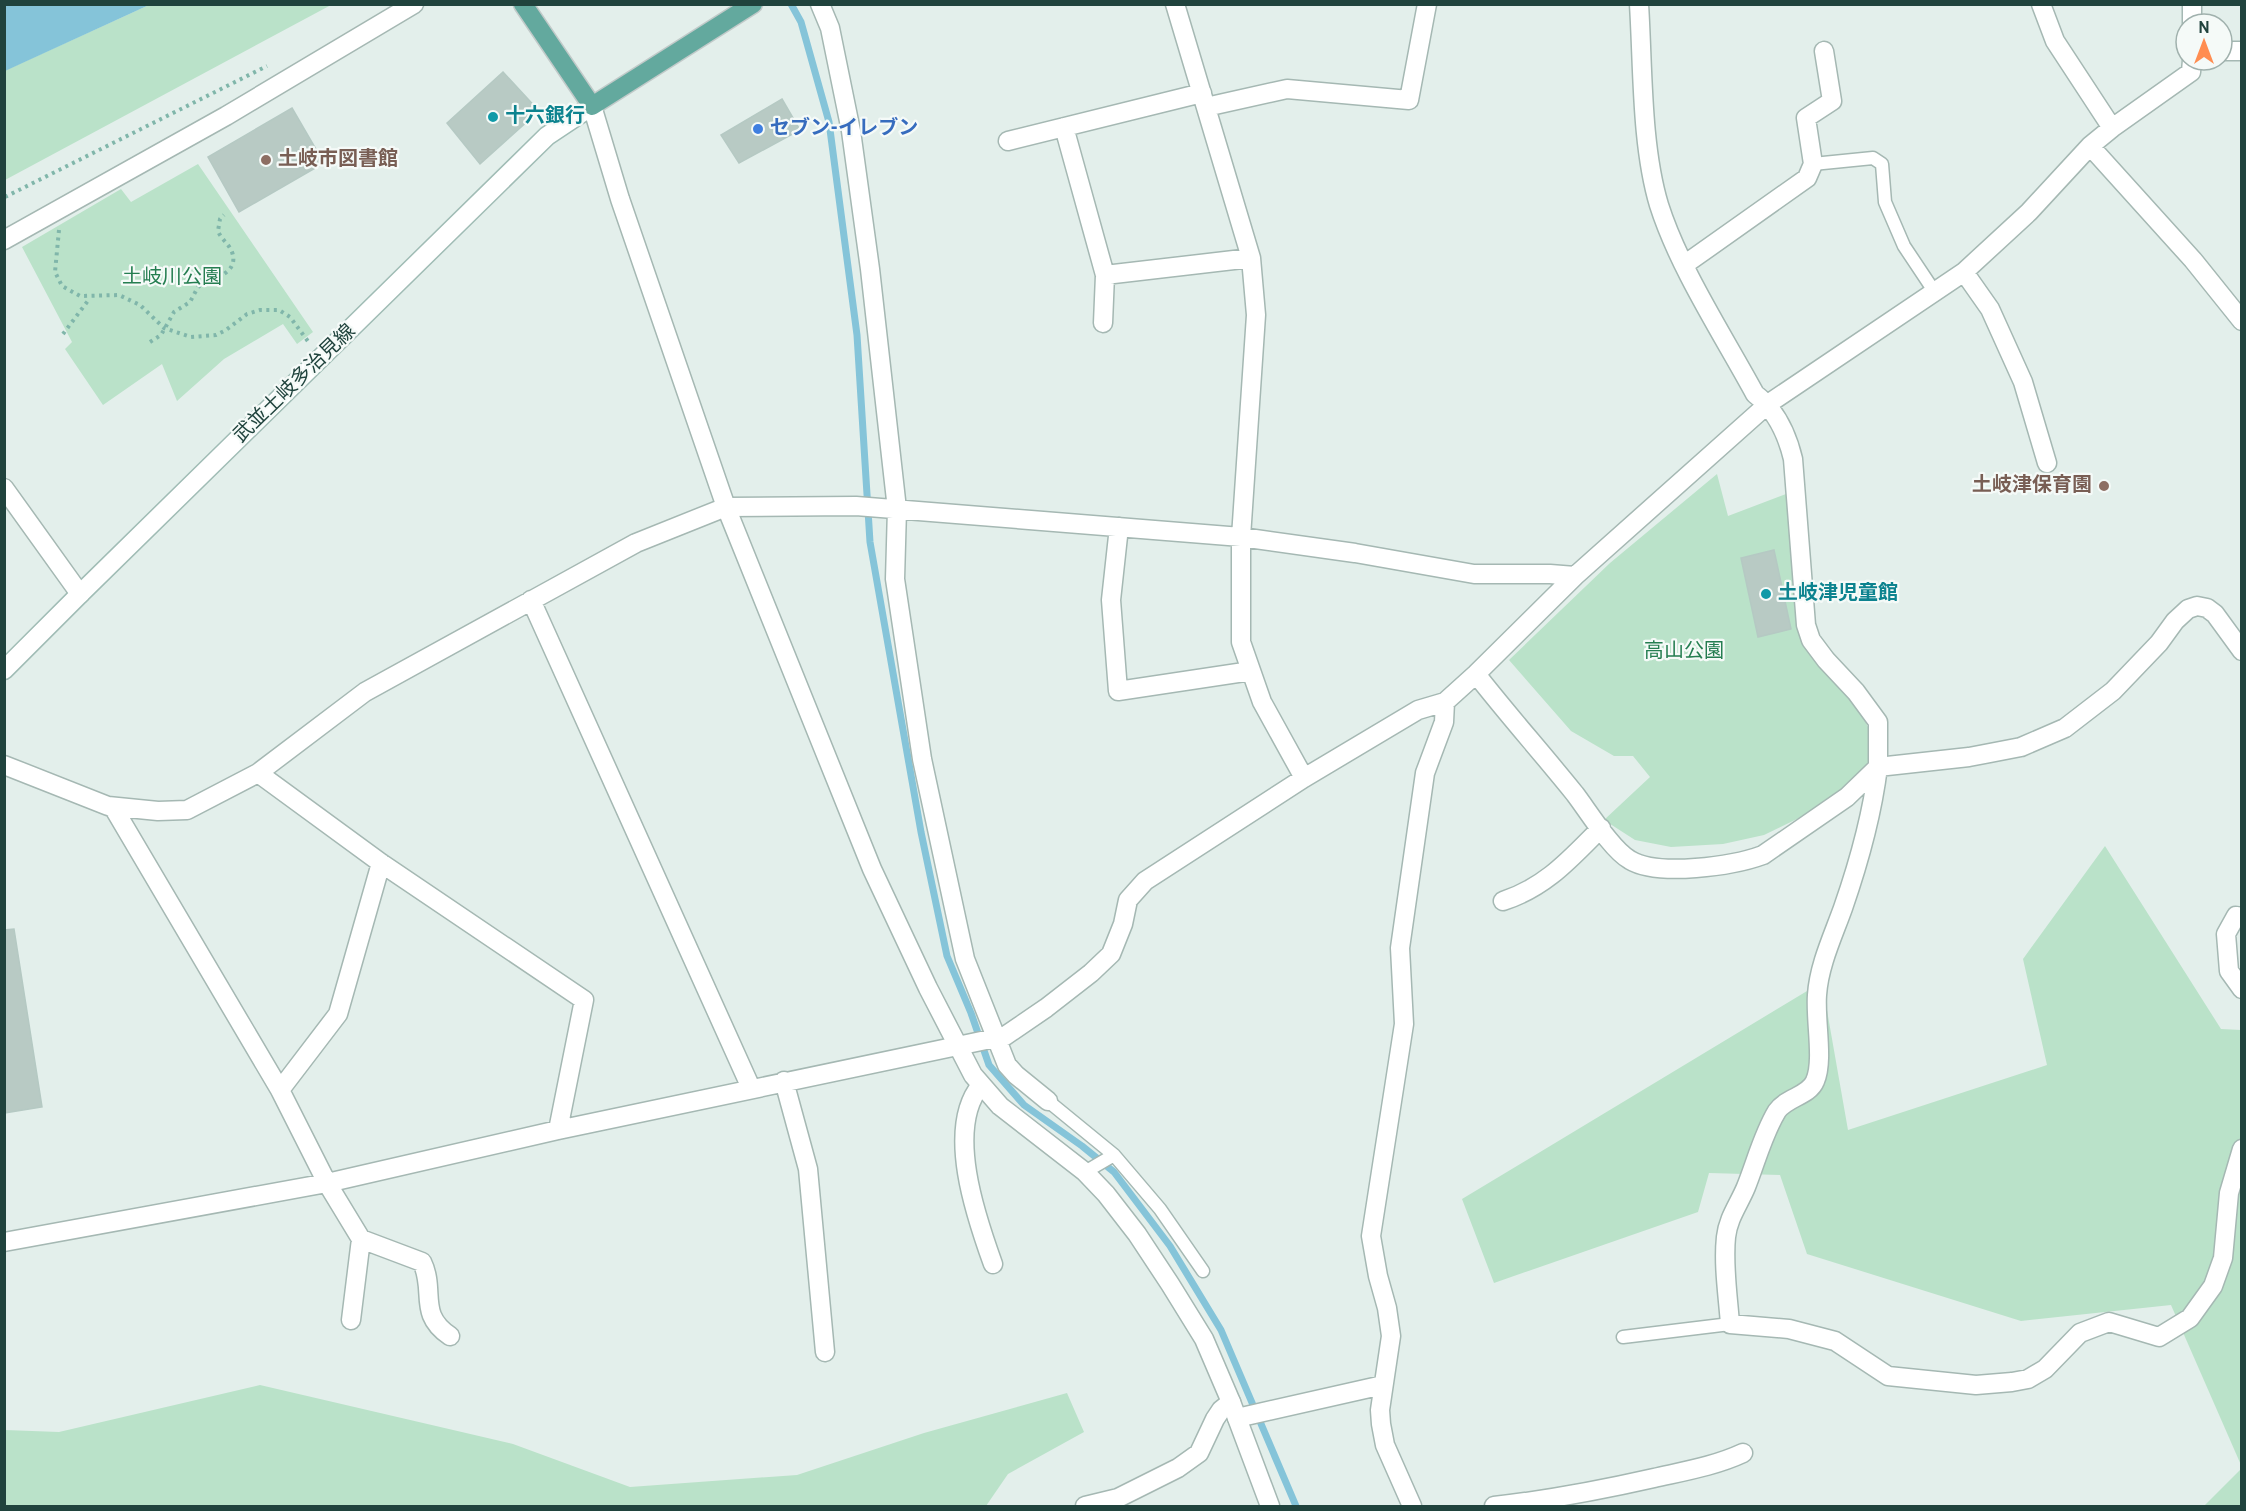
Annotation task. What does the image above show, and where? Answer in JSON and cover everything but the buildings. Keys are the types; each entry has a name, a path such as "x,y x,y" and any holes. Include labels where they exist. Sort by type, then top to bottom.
{"main road":[{"path":"523,4 592,106 753,4"}],"street":[{"path":"4,240 226,116 414,4"},
{"path":"820,4 830,28 851,131 870,269 895,579 922,759 965,958 979,1041 973,1075 1000,1106 1085,1173 1106,1194 1137,1234 1204,1339 1238,1412 1270,1506"},
{"path":"1175,4 1251,258 1256,315 1241,537 1241,642 1262,702 1304,778"},
{"path":"1008,141 1064,127 1204,100 1287,89 1409,100 1427,4"},
{"path":"1639,4 1646,124 1659,204 1684,265 1755,394 1768,404 1789,441 1793,459 1806,625 1811,640 1856,692 1878,722 1878,767 1873,805 1859,860 1830,942 1817,992 1820,1069 1815,1084 1788,1100 1778,1110 1728,1224 1725,1241 1730,1323 1789,1329 1835,1341 1888,1376 1976,1385 2012,1383 2028,1378 2045,1369 2080,1332 2109,1322 2159,1337 2190,1318 2213,1286 2223,1258 2229,1193 2241,1149"},
{"path":"2041,4 2055,41 2112,128"},
{"path":"1684,265 1807,178 1813,165 1806,118 1832,101 1824,51"},
{"path":"4,1242 327,1183 751,1088 1005,1036 1046,1008 1091,973 1111,954 1123,924 1128,900 1145,881 1304,778 1418,710 1445,702 1575,576 1768,404 1964,272 2029,212 2090,146 2191,72"},
{"path":"592,106 620,199 726,507 872,869 928,988 979,1041 1048,1101"},
{"name":"武並土岐多治見線","path":"4,670 547,136 592,106"},
{"path":"1064,127 1105,275 1103,323"},
{"path":"2090,146 2193,260 2241,321"},
{"path":"1105,275 1251,258"},
{"path":"1964,272 1990,309 2023,382 2047,463"},
{"path":"4,488 80,594"},
{"path":"4,765 113,807 159,811 187,810 258,773 365,692 636,543 726,507 856,506 1119,527 1241,537 1355,553 1474,574 1575,576"},
{"path":"1119,527 1111,600 1118,691 1251,671"},
{"path":"531,600 751,1088"},
{"path":"1476,674 1629,860 1652,869 1677,869 1748,860 1763,855 1848,797 1878,767 1969,757 2021,747 2065,728 2113,691 2188,609 2198,606 2207,608 2215,614 2241,651"},
{"path":"1412,1506 1385,1445 1380,1410 1390,1336 1387,1308 1378,1276 1371,1236 1404,1024 1400,948 1425,773 1444,722 1445,702"},
{"path":"258,773 381,863 584,1000 558,1130"},
{"path":"113,807 280,1090 327,1183 361,1239 422,1262 428,1274 429,1313 441,1330 450,1336"},
{"path":"1503,901 1528,891 1550,877 1601,828"},
{"path":"280,1090 338,1014 381,863"},
{"path":"2241,917 2236,916 2226,934 2229,971 2241,989"},
{"path":"784,1081 808,1168 825,1352"},
{"path":"981,1085 973,1094 964,1142 969,1186 993,1264"},
{"path":"351,1320 361,1239"},
{"path":"1084,1506 1118,1498 1178,1468 1199,1453 1221,1410 1270,1411 1383,1385"},
{"path":"1494,1506 1614,1487 1721,1463 1743,1453"}],"lane":[{"path":"1813,165 1873,158 1882,164 1885,202 1904,246 1934,291"},
{"path":"1048,1101 1114,1155 1160,1209 1203,1271"},
{"path":"1085,1173 1114,1155"},
{"path":"1623,1337 1730,1323"}],"path":[{"path":"5,197 277,61"},
{"path":"54,212 59,238 54,264 57,279 69,291 90,297 119,295 140,305 164,328 191,338 209,336 226,330 247,314 260,310 279,310 290,317 321,358"},
{"path":"150,342 157,339 174,312 190,302 198,287 220,277 230,269 232,252 218,231 220,219 224,215"},
{"path":"63,334 90,297"}],"green space":[{"path":"149,5 331,5 5,180 4,71"},
{"name":"土岐川公園","path":"198,164 313,332 297,344 283,324 224,359 177,401 162,364 103,405 65,349 72,342 22,247 121,189 131,202"},
{"name":"高山公園","path":"1717,474 1728,516 1786,494 1795,611 1802,644 1855,701 1871,733 1876,751 1859,781 1799,818 1764,835 1723,844 1671,847 1635,840 1604,820 1650,777 1633,756 1614,756 1571,731 1509,660 1610,563"},
{"path":"2105,846 2221,1029 2241,1030 2241,1465 2171,1305 2021,1321 1807,1254 1780,1175 1709,1173 1698,1212 1494,1283 1462,1199 1822,982 1848,1130 2047,1065 2023,959"},
{"path":"260,1385 513,1444 630,1487 797,1475 924,1433 1067,1393 1084,1432 1008,1474 986,1506 5,1506 5,1430 59,1432"},
{"path":"2241,1469 2241,1506 2204,1506"}],"water":[{"path":"5,4 149,4 149,5 5,71"}],"waterway":[{"path":"791,4 801,22 829,122 857,335 870,542 921,832 947,956 971,1013 989,1065 1024,1105 1114,1172 1170,1246 1221,1330 1296,1506"}],"place":[{"name":"十六銀行","path":"493,117"},
{"name":"セブン-イレブン","path":"758,129"},
{"name":"土岐市図書館","path":"266,160"},
{"name":"土岐津保育園","path":"2104,486"},
{"name":"土岐津児童館","path":"1766,594"}]}
